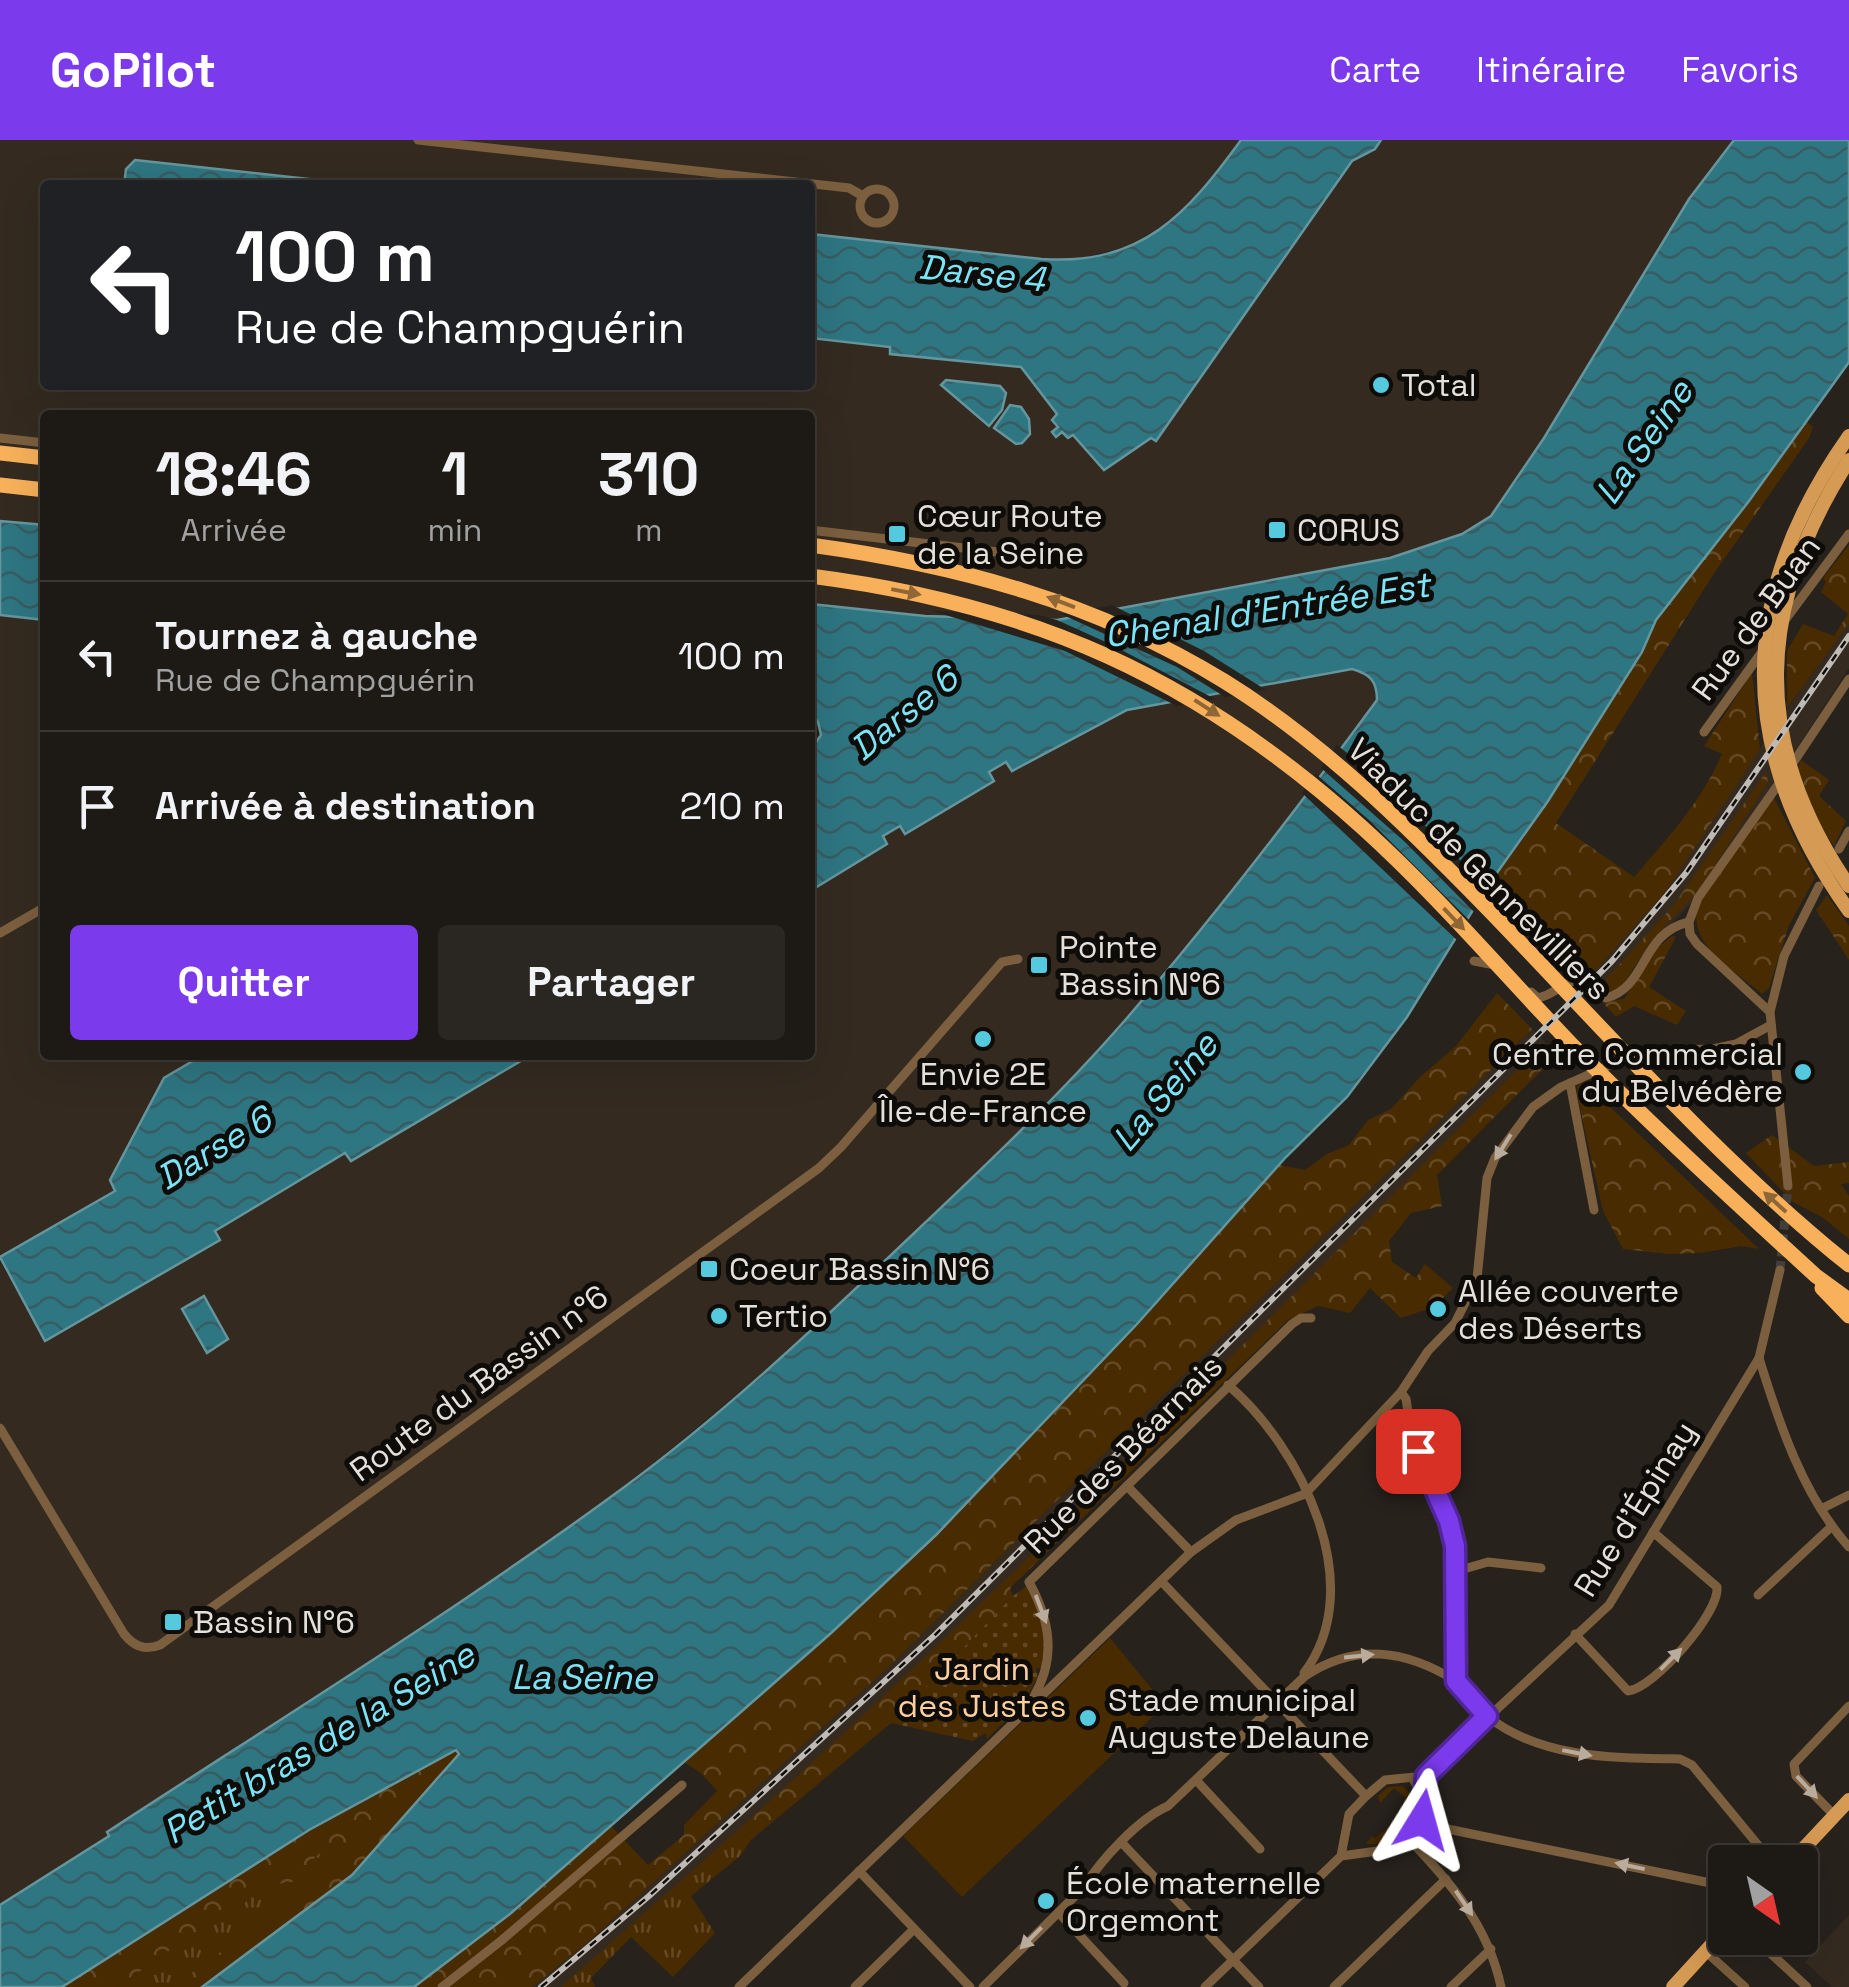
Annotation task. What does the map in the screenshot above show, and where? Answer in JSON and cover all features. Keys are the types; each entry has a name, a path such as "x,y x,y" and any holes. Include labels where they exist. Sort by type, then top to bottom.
{"highway":[{"path":"0,453 40,457"},
{"path":"0,485 40,489"},
{"name":"Viaduc de Gennevilliers","path":"815,546 882,555 983,577 1060,601 1146,638 1225,682 1338,766 1418,838 1734,1164 1849,1265"},
{"name":"Viaduc de Gennevilliers","path":"815,577 962,603 1052,631 1124,662 1204,705 1277,756 1364,829 1631,1104 1816,1276"},
{"path":"1816,1276 1849,1300"},
{"path":"1816,1276 1825,1294 1849,1316"}],"main road":[{"path":"1849,436 1793,532 1766,631 1764,699 1783,795 1813,858 1849,911"},
{"path":"1849,460 1804,541 1784,607 1778,641 1777,691 1794,782 1810,822 1849,886"},
{"path":"1808,1845 1849,1800"},
{"path":"1676,1987 1708,1954"}],"street":[{"path":"418,140 777,180"},
{"path":"815,184 849,188 863,196"},
{"path":"0,438 40,442"},
{"path":"815,531 1066,560"},
{"name":"Rue de Buan","path":"1704,732 1849,534"},
{"path":"1770,1012 1697,944 1689,922 1698,898 1849,679"},
{"path":"1839,848 1849,831"},
{"path":"1788,1186 1770,1012 1784,956 1819,886"},
{"path":"0,933 40,910"},
{"path":"1474,960 1496,965 1538,998 1554,992 1567,980 1582,980 1606,998 1620,995 1628,987 1664,932 1689,922"},
{"name":"Route du Bassin n°6","path":"0,1428 124,1634 138,1646 151,1648 160,1644 814,1171 841,1148 1002,962 1018,958"},
{"path":"739,1987 1191,1552 1236,1520 1305,1494 1402,1392 1428,1351 1454,1322 1477,1279 1487,1178 1496,1158 1533,1107 1570,1083 1608,1066 1652,1054 1736,1044 1772,1025"},
{"path":"1570,1083 1594,1210"},
{"name":"Rue d'Épinay","path":"1426,1776 1609,1605 1759,1358 1780,1270"},
{"name":"Rue des Béarnais","path":"1027,1708 1043,1677 1050,1646 1045,1618 1029,1582 1292,1324 1301,1318 1311,1318"},
{"path":"1759,1358 1774,1410 1821,1509 1831,1528 1849,1547"},
{"path":"983,1987 1122,1842 1278,1703 1316,1657 1330,1610 1328,1551 1322,1529 1271,1432 1228,1385"},
{"path":"1402,1392 1412,1436 1449,1521 1456,1571 1456,1681"},
{"path":"1127,1486 1191,1552"},
{"path":"1821,1509 1849,1495"},
{"path":"1758,1595 1831,1528"},
{"path":"1575,1634 1628,1690 1642,1686 1692,1637 1716,1602 1717,1587 1653,1532"},
{"path":"1456,1571 1488,1562 1541,1568"},
{"path":"1161,1581 1366,1796"},
{"path":"1289,1691 1330,1660 1364,1654 1407,1657 1456,1681 1487,1716 1547,1746 1590,1756 1680,1759 1706,1779 1758,1845"},
{"path":"1834,1816 1796,1776 1794,1764 1849,1706"},
{"path":"1205,1987 1341,1856 1349,1814 1366,1796 1385,1780 1426,1776 1421,1816 1385,1850 1341,1856"},
{"path":"1413,1779 1422,1795"},
{"path":"1196,1780 1260,1849"},
{"path":"442,1987 682,1785"},
{"path":"1421,1816 1433,1826 1708,1883"},
{"path":"1403,1833 1446,1879 1491,1949 1502,1987"},
{"path":"1347,1838 1350,1846 1360,1851"},
{"path":"1122,1842 1259,1987"},
{"path":"859,1870 970,1987"},
{"path":"1334,1987 1446,1879"},
{"path":"1058,1912 1124,1984"},
{"path":"855,1987 914,1929"},
{"path":"1451,1987 1491,1949"},
{"path":"1709,1955 1745,1987"},
{"path":"1772,1955 1807,1987"}],"shaded area":[{"path":"0,140 1241,140 1185,212 1131,245 1073,261 815,235 815,180 317,180 135,160 126,169 125,180 40,180 40,390 815,390 815,339 891,347 891,354 1021,367 1058,415 1058,426 1052,432 1073,434 1104,470 1151,437 1155,440 1352,161 1374,149 1381,140 1734,140 1689,199 1544,438 1491,516 1462,534 1415,552 1057,620 925,616 815,605 815,410 40,410 40,525 0,521"},
{"path":"0,615 40,619 40,1060 195,1060 164,1078 115,1191 0,1257"},
{"path":"1849,619 1849,668 1704,890 1649,947 1605,1005 1583,984 1754,757"},
{"path":"1352,669 1367,673 1374,680 1377,700 1264,851 1126,1019 1024,1129 772,1365 625,1487 470,1595 108,1832 110,1836 0,1905 0,1262 45,1340 219,1239 215,1231 345,1153 351,1161 523,1060 815,1060 815,888 887,845 882,836 900,826 905,834 994,781 989,772 1007,762 1012,770 1127,710"},
{"path":"1532,1029 1558,1055 891,1701 631,1936 568,1987 532,1987 587,1943 898,1658"},
{"path":"1849,1915 1849,1987 1832,1987 1805,1962 1812,1955 1818,1955 1818,1948"}],"green space":[{"path":"1806,421 1813,427 1809,438 1713,575 1556,823 1634,877 1704,788 1722,754 1704,746 1752,673 1760,749 1666,891 1583,984 1489,884 1548,801 1642,652 1656,620"},
{"path":"1849,545 1849,623 1787,708 1787,651 1803,624 1834,636 1848,614 1821,592 1826,582 1823,578"},
{"path":"1801,760 1829,780 1819,796 1846,821 1834,846 1817,822 1797,770"},
{"path":"1766,772 1768,782 1692,898 1650,942 1620,990 1605,993 1598,988 1673,906"},
{"path":"1773,796 1815,878 1789,925 1769,988 1762,994 1705,944 1696,918 1699,904"},
{"path":"1827,895 1849,926 1849,960 1816,910"},
{"path":"1676,937 1649,987 1686,1011 1677,1025 1634,1006 1616,1017 1605,1005 1624,999 1654,951"},
{"path":"1497,993 1532,1029 898,1658 587,1943 532,1987 414,1987 558,1874 611,1826 648,1865 684,1835 684,1825 717,1791 684,1762 938,1533 1279,1165 1305,1170 1327,1154 1349,1145 1368,1120 1391,1109 1456,1046"},
{"path":"1537,1050 1547,1064 1437,1175 1442,1206 1411,1213 1389,1241 1392,1262 1416,1278 1425,1264 1453,1288 1434,1307 1401,1318 1370,1288 1350,1313 1318,1306 1288,1320 1010,1588 1013,1596 891,1723 751,1840 737,1831 1042,1544"},
{"path":"1583,1081 1759,1249 1741,1246 1668,1254 1623,1249 1603,1211 1577,1095 1577,1087"},
{"path":"1772,1135 1814,1166 1849,1162 1849,1183 1841,1184 1849,1196 1849,1239 1822,1217 1793,1202 1746,1153"},
{"name":"Jardin des Justes","path":"1028,1585 1044,1621 1045,1666 1036,1669 1038,1677 1024,1702 987,1739 986,1733 973,1741 891,1723 1013,1596"},
{"path":"1110,1638 1165,1705 962,1897 903,1836"},
{"path":"456,1750 459,1754 352,1875 202,1987 172,1987 349,1855 336,1841 315,1857 304,1880 265,1886 237,1912 215,1918 118,1987 62,1987 309,1830"},
{"path":"1403,1786 1414,1798 1414,1813 1381,1844 1366,1844 1409,1810 1409,1801 1394,1788 1380,1803 1378,1796 1388,1787"},
{"path":"737,1831 751,1840 740,1856 691,1896 715,1933 673,1977 631,1937 591,1978 595,1987 561,1987"},
{"path":"335,1840 349,1855 172,1987 118,1987 215,1918 237,1912 265,1886 303,1880 315,1857"}],"water":[{"name":"Darse 4","path":"1241,140 1381,140 1375,149 1352,161 1156,441 1151,438 1104,470 1073,435 1068,438 1062,432 1056,437 1052,432 1058,427 1052,420 1057,414 1021,367 890,354 890,347 815,339 815,235 1042,259 1077,259 1135,244 1159,230 1201,191"},
{"name":"La Seine","path":"1734,140 1849,140 1849,362 1749,501 1656,620 1642,652 1548,801 1489,884 1407,1017 1347,1097 1286,1157 1137,1324 936,1535 830,1634 510,1914 414,1987 202,1987 352,1875 459,1754 456,1750 309,1830 62,1987 0,1987 0,1905 560,1533 693,1434 826,1317 1011,1140 1099,1049 1224,901 1377,700 1371,679 1352,669 1127,710 1012,771 1006,762 989,772 994,781 905,834 900,826 883,836 887,844 815,888 815,744 821,735 815,718 815,605 925,616 1057,620 1390,558 1462,534 1491,516 1544,438 1689,199"},
{"path":"135,160 317,180 125,180 126,169"},
{"path":"946,380 1000,386 1006,393 1002,410 989,426 941,385"},
{"path":"1010,405 1021,407 1029,419 1030,434 1022,443 1016,444 994,428"},
{"path":"0,521 40,525 40,619 0,615"},
{"name":"Darse 6","path":"195,1060 523,1060 351,1161 345,1153 215,1231 220,1240 45,1341 0,1257 115,1191 110,1180 164,1078"},
{"path":"204,1296 228,1339 207,1353 182,1309"}],"pier":[{"path":"1112,605 1204,651 1266,690 1225,697 1177,667 1061,614"},
{"path":"932,611 1038,615 1057,620 1215,699 1177,706 1065,651"},
{"path":"1337,745 1370,771 1491,891 1477,915 1405,842 1321,768"},
{"path":"1316,774 1369,820 1472,923 1460,943 1302,793"}],"tunnel":[{"path":"1780,1270 1788,1186"}],"railway":[{"path":"541,1987 649,1896 936,1634 1612,961 1686,873 1849,636"}],"place":[{"name":"Total","path":"1381,385"},
{"name":"CORUS","path":"1277,530"},
{"name":"Cœur Route de la Seine","path":"897,534"},
{"name":"Pointe Bassin N°6","path":"1039,965"},
{"name":"Envie 2E Île-de-France","path":"983,1039"},
{"name":"Centre Commercial du Belvédère","path":"1803,1072"},
{"name":"Coeur Bassin N°6","path":"709,1269"},
{"name":"Allée couverte des Déserts","path":"1438,1309"},
{"name":"Tertio","path":"719,1316"},
{"name":"Bassin N°6","path":"173,1622"},
{"name":"Stade municipal Auguste Delaune","path":"1088,1718"},
{"name":"École maternelle Orgemont","path":"1046,1901"}],"route":[{"path":"1418,1451 1449,1521 1455,1546 1456,1681 1487,1716 1426,1776 1422,1820"}],"water label":[{"name":"Chenal d'Entrée Est","path":"1267,610"},
{"name":"Petit bras de la Seine","path":"319,1743"}]}
